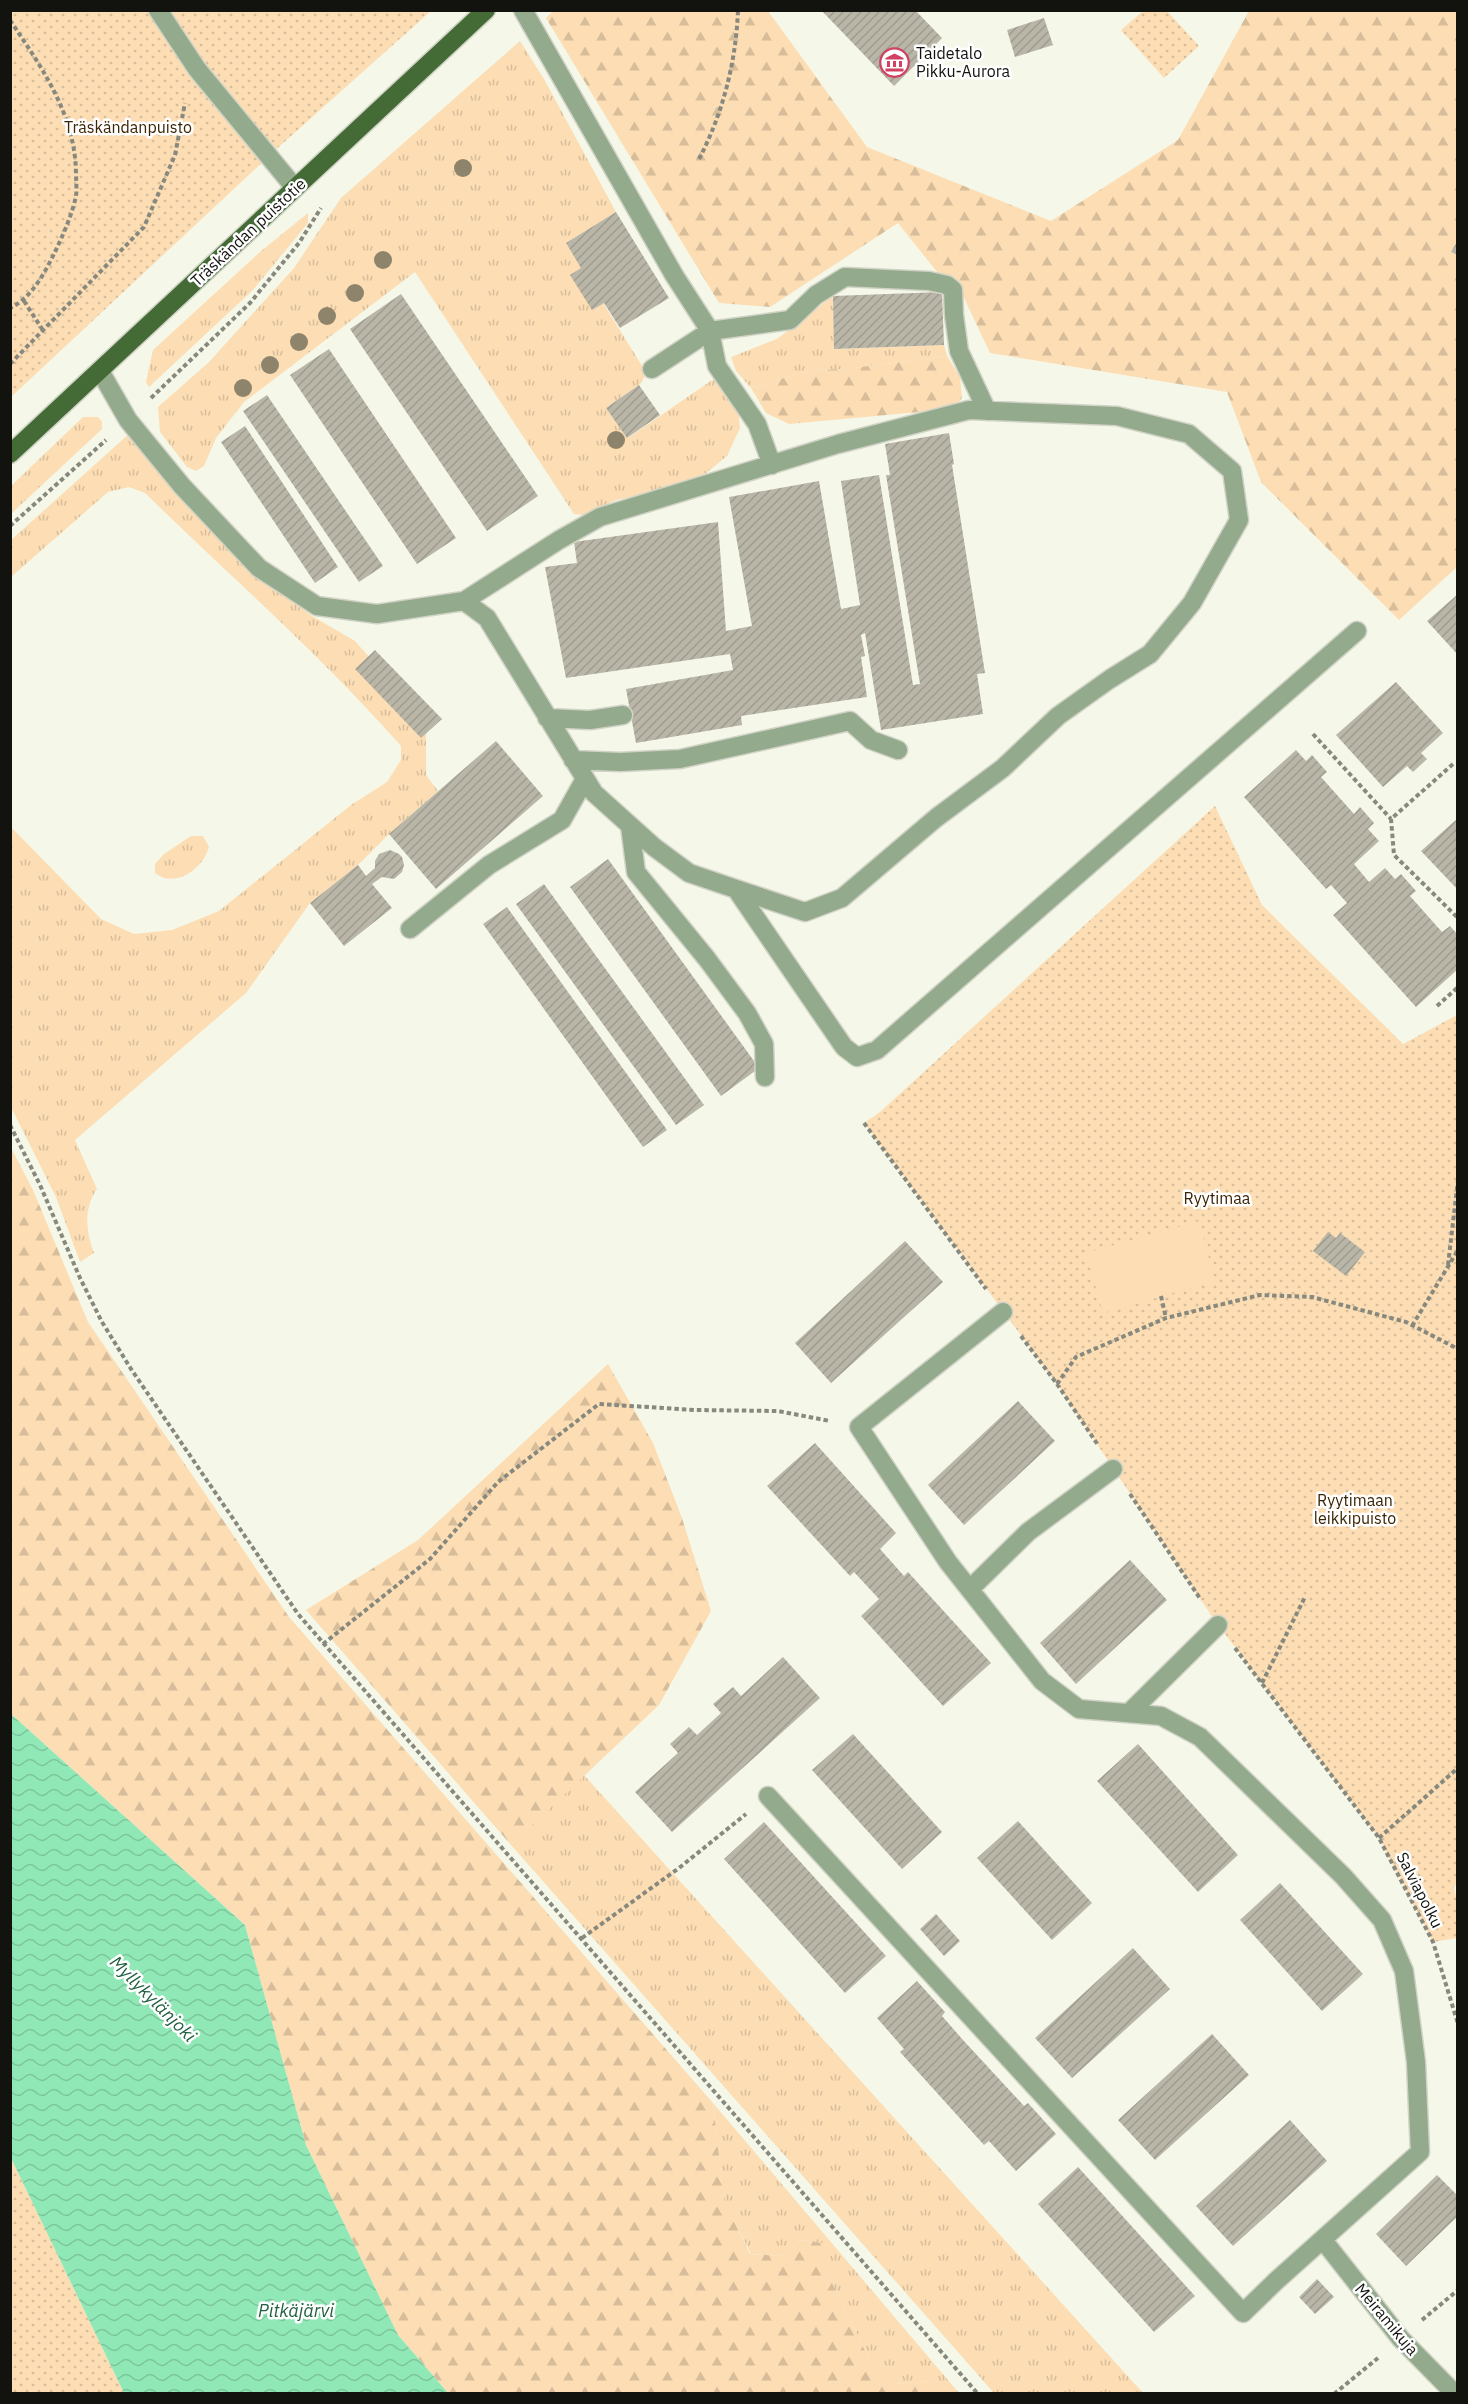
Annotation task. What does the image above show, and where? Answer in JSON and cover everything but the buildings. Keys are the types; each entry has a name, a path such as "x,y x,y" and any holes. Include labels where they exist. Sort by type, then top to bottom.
{"main road":[{"name":"Träskändan puistotie","path":"10,454 486,10"}],"street":[{"path":"158,10 197,69 295,188"},
{"path":"523,10 674,275 710,331 717,366 757,424 772,465"},
{"path":"652,369 710,331 790,320 816,295 845,277 928,281 947,285 953,290 959,351 987,411"},
{"path":"100,371 128,420 182,486 259,568 317,606 377,614 464,601 559,540 600,517 896,428 969,410 1117,416 1189,434 1232,471 1239,520 1192,603 1150,654 1058,716 1003,768 936,818 842,898 805,912 689,873 630,826 594,793 487,618 464,601"},
{"path":"736,889 844,1047 857,1057 877,1050 1357,631"},
{"path":"547,718 590,720 623,715"},
{"path":"573,760 620,762 680,759 850,721 871,740 898,750"},
{"path":"410,929 489,865 562,820 585,779"},
{"path":"630,826 636,872 707,959 747,1013 764,1044 765,1077"},
{"path":"768,1796 1244,2313 1276,2281 1420,2152 1416,2062 1404,1971 1382,1920 1343,1876 1200,1737 1161,1716 1079,1709 1042,1681 948,1562 859,1426 1003,1312"},
{"path":"970,1589 1028,1532 1113,1469"},
{"path":"1130,1712 1218,1625"},
{"name":"Meiramikuja","path":"1323,2240 1401,2339 1455,2394"}],"path":[{"path":"699,159 713,133 725,96 737,39 738,10"},
{"path":"10,21 43,69 68,119 76,159 76,196 65,231 47,267 24,301 10,308"},
{"path":"10,31 10,45"},
{"path":"10,364 44,332 94,276 144,227 175,154 186,94 197,69"},
{"path":"10,526 128,420 250,303 299,243 327,200"},
{"path":"24,301 44,332"},
{"path":"1313,734 1391,819 1394,855 1458,918"},
{"path":"1391,819 1453,764"},
{"path":"1437,1006 1458,987"},
{"path":"1458,1113 1458,1137"},
{"path":"10,1125 40,1185 80,1278 108,1332 291,1604 323,1644 978,2394"},
{"path":"1447,1266 1458,1180"},
{"path":"1412,1326 1458,1250"},
{"path":"1057,1384 1076,1357 1166,1318 1260,1295 1312,1297 1412,1326 1458,1349"},
{"path":"1161,1296 1166,1318"},
{"path":"323,1644 430,1559 498,1482 599,1404 695,1410 778,1411 859,1426"},
{"path":"1262,1683 1305,1597"},
{"name":"Salviapolku","path":"1458,1768 1379,1838 1433,1942 1458,2024"},
{"path":"582,1938 679,1868 768,1796"},
{"path":"1334,2394 1458,2290"}],"green space":[{"path":"554,10 768,11 867,147 1051,221 1178,140 1249,11 1457,11 1457,567 1399,620 1261,482 1227,392 990,353 957,283 942,278 898,223 770,307 719,303 546,18"},
{"name":"Träskändanpuisto","path":"11,11 431,11 282,144 11,397"},
{"path":"1143,11 1167,11 1199,46 1164,78 1121,30"},
{"path":"520,41 544,79 616,212 566,243 647,374 639,385 606,408 628,438 715,378 738,408 740,428 727,456 705,474 667,492 616,500 583,515 574,514 415,272 244,402 216,438 204,466 196,471 187,467 160,432 158,407 209,362 294,268 341,198"},
{"path":"308,213 308,223 253,290 149,387 146,382 153,350 260,252"},
{"path":"833,296 835,349 944,345 947,356 845,369 810,370 751,388 736,371 731,357 777,339"},
{"path":"947,356 960,377 962,398 952,409 789,424 766,413 751,388 810,370 845,369"},
{"path":"83,417 98,417 102,422 102,429 11,514 11,486"},
{"path":"130,433 264,581 312,616 355,641 426,721 426,775 438,791 358,865 310,903 246,993 75,1140 97,1189 90,1204 87,1221 94,1253 80,1262 56,1197 11,1107 11,827 101,919 134,934 172,930 219,911 351,805 387,782 401,760 401,746 340,680 145,493 129,487 108,492 11,577 11,540"},
{"name":"Ryytimaa","path":"1215,806 1262,905 1403,1044 1457,1015 1458,1882 1454,1887 1457,1902 1457,1938 1433,1942 1379,1838 1213,1618 1057,1384 864,1123 880,1112"},
{"path":"191,836 203,836 209,847 201,863 179,878 171,879 155,873 155,864 164,854"},
{"path":"10,1146 33,1190 88,1322 289,1617 713,2103 724,2200 750,2254 782,2256 801,2240 822,2243 832,2283 869,2359 895,2384 929,2381 948,2393 448,2393 398,2335 306,2145 245,1925 11,1714"},
{"path":"1199,1221 1215,1281 1103,1313 1086,1253"},
{"path":"608,1364 653,1443 682,1518 711,1611 659,1705 511,1845 306,1610 418,1540"},
{"path":"584,1775 1143,2393 994,2393 511,1845"},
{"path":"713,2103 959,2393 948,2393 929,2381 895,2384 869,2359 832,2283 821,2243 801,2240 782,2256 751,2254 724,2201"},
{"path":"11,2158 124,2393 11,2393"}],"water":[{"path":"11,1714 245,1925 306,2145 398,2335 448,2393 124,2393 11,2158"}],"place":[{"name":"Taidetalo Pikku-Aurora","path":"895,62"}],"park label":[{"name":"Ryytimaan leikkipuisto","path":"1355,1509"}],"water label":[{"name":"Myllykylänjoki","path":"153,1999"},
{"name":"Pitkäjärvi","path":"296,2311"}]}
